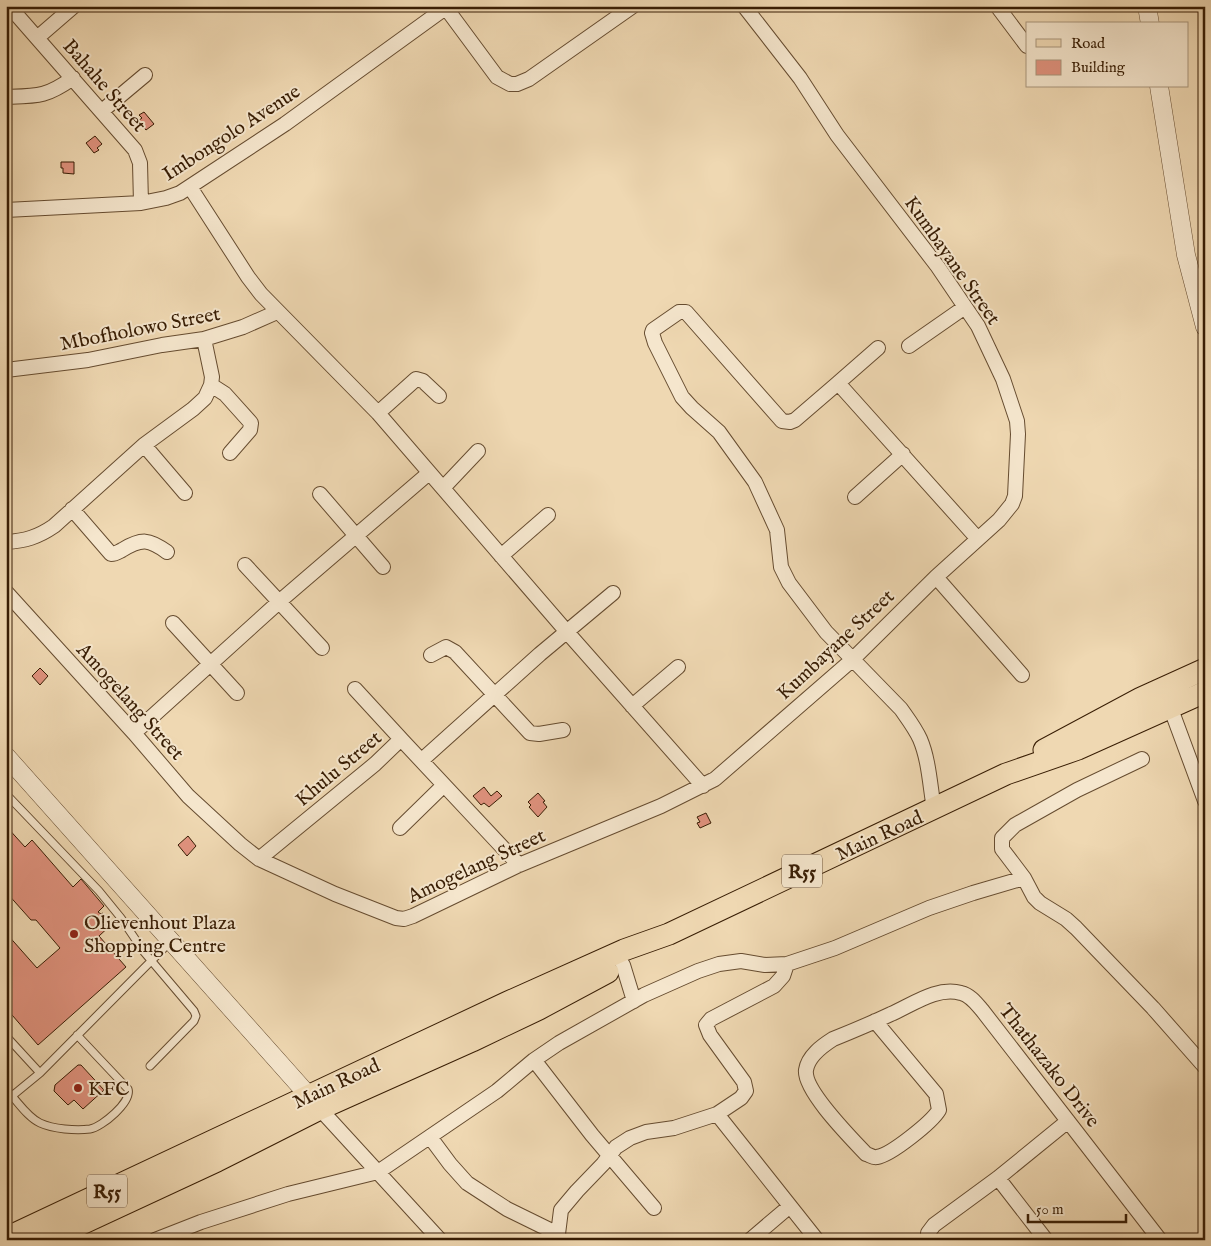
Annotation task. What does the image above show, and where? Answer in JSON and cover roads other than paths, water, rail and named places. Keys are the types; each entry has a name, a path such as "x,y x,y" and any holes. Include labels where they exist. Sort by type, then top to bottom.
{"main road":[{"name":"Main Road","path":"1006,774 1038,753 1141,698 1205,669"},
{"name":"Main Road","path":"51,1239 217,1161 314,1102 615,954 669,934 1006,774 1078,749 1205,692"},
{"name":"Main Road","path":"6,1238 208,1144 480,1037 648,952 669,934"}],"street":[{"name":"Bahahe Street","path":"9,6 135,150 140,163 141,203"},
{"path":"37,38 74,6"},
{"path":"447,7 497,76 510,84 516,84 529,79 633,6"},
{"name":"Kumbayane Street","path":"738,758 852,660 936,577 1006,512 1015,496 1018,434 1017,421 1003,379 991,351 965,307 938,267 837,135 782,54 744,6"},
{"path":"997,6 1026,45"},
{"path":"1147,6 1150,22"},
{"name":"Imbongolo Avenue","path":"6,210 141,203 166,198 190,187 285,124 447,7"},
{"path":"102,111 145,75"},
{"path":"6,97 42,95 52,92 73,78"},
{"path":"1159,88 1186,256 1205,327"},
{"path":"190,187 248,277 277,312 378,413 703,786"},
{"path":"910,346 965,307"},
{"name":"Mbofholowo Street","path":"6,370 88,360 162,345 204,339 243,327 277,312"},
{"path":"878,348 795,420 782,422 686,312 679,312 652,333 655,343 682,397 719,432 755,482 777,530 781,567 789,583 826,632 901,709 911,722 925,754 934,809"},
{"path":"6,542 22,541 42,534 144,445 200,404 211,385 211,370 204,339"},
{"path":"378,413 416,380 423,381 439,396"},
{"path":"838,383 977,538"},
{"path":"211,385 226,394 251,424 251,428 230,454"},
{"path":"144,445 185,492"},
{"path":"443,488 478,451"},
{"path":"855,497 903,454"},
{"path":"134,733 280,601 429,472"},
{"path":"320,494 383,566"},
{"path":"72,509 111,554 115,554 132,544 144,541 151,542 167,552"},
{"path":"501,556 548,514"},
{"path":"245,565 322,648"},
{"path":"936,577 1022,675"},
{"name":"Amogelang Street","path":"6,592 134,733 188,796 218,826 259,860 335,894 396,918 404,919 414,916 519,865 703,786 738,758"},
{"path":"422,760 494,694 612,594"},
{"path":"173,623 237,693"},
{"path":"431,655 443,647 455,652 530,733 535,735 564,730"},
{"path":"632,706 678,667"},
{"path":"355,689 401,739"},
{"path":"1171,708 1205,801"},
{"name":"Khulu Street","path":"259,860 375,764 401,739 519,865"},
{"path":"6,756 314,1102 440,1240"},
{"path":"1142,758 1077,790 1015,825 1002,838 1002,849 1024,878 1034,897 1076,928 1153,1008 1205,1067"},
{"path":"400,828 444,785"},
{"path":"155,1240 201,1222 288,1194 378,1172 497,1090 534,1060 634,1001 689,975 719,964 741,961 787,964 835,948 929,908 1024,878"},
{"path":"430,1136 450,1164 467,1183 507,1209 559,1237 561,1210 616,1147 630,1138 646,1132 697,1122 716,1114 741,1098 746,1091 744,1082 710,1035 706,1025 711,1019 774,986 783,976 787,964"},
{"path":"623,965 634,1001"},
{"name":"Thathazako Drive","path":"875,1021 936,1094 939,1110 928,1123 889,1152 879,1157 866,1154 820,1103 807,1080 806,1070 812,1056 821,1046 833,1039 934,995 949,992 960,993 970,997 982,1010 1160,1240"},
{"path":"534,1060 609,1156 654,1208"},
{"path":"716,1114 817,1240"},
{"path":"929,1240 928,1233 934,1225 998,1178 1068,1121"},
{"path":"998,1178 1046,1240"},
{"path":"750,1240 790,1206"}],"lane":[{"path":"6,794 99,891 121,918 134,939 194,1012 196,1016 191,1025 150,1066"},
{"path":"12,1096 40,1072 171,941"},
{"path":"6,1089 36,1121 51,1126 90,1129 96,1127 120,1109 127,1100 128,1089 77,1035"},
{"path":"6,1036 40,1072"}],"place":[{"name":"Olievenhout Plaza Shopping Centre","path":"74,934"},
{"name":"KFC","path":"78,1088"}]}
